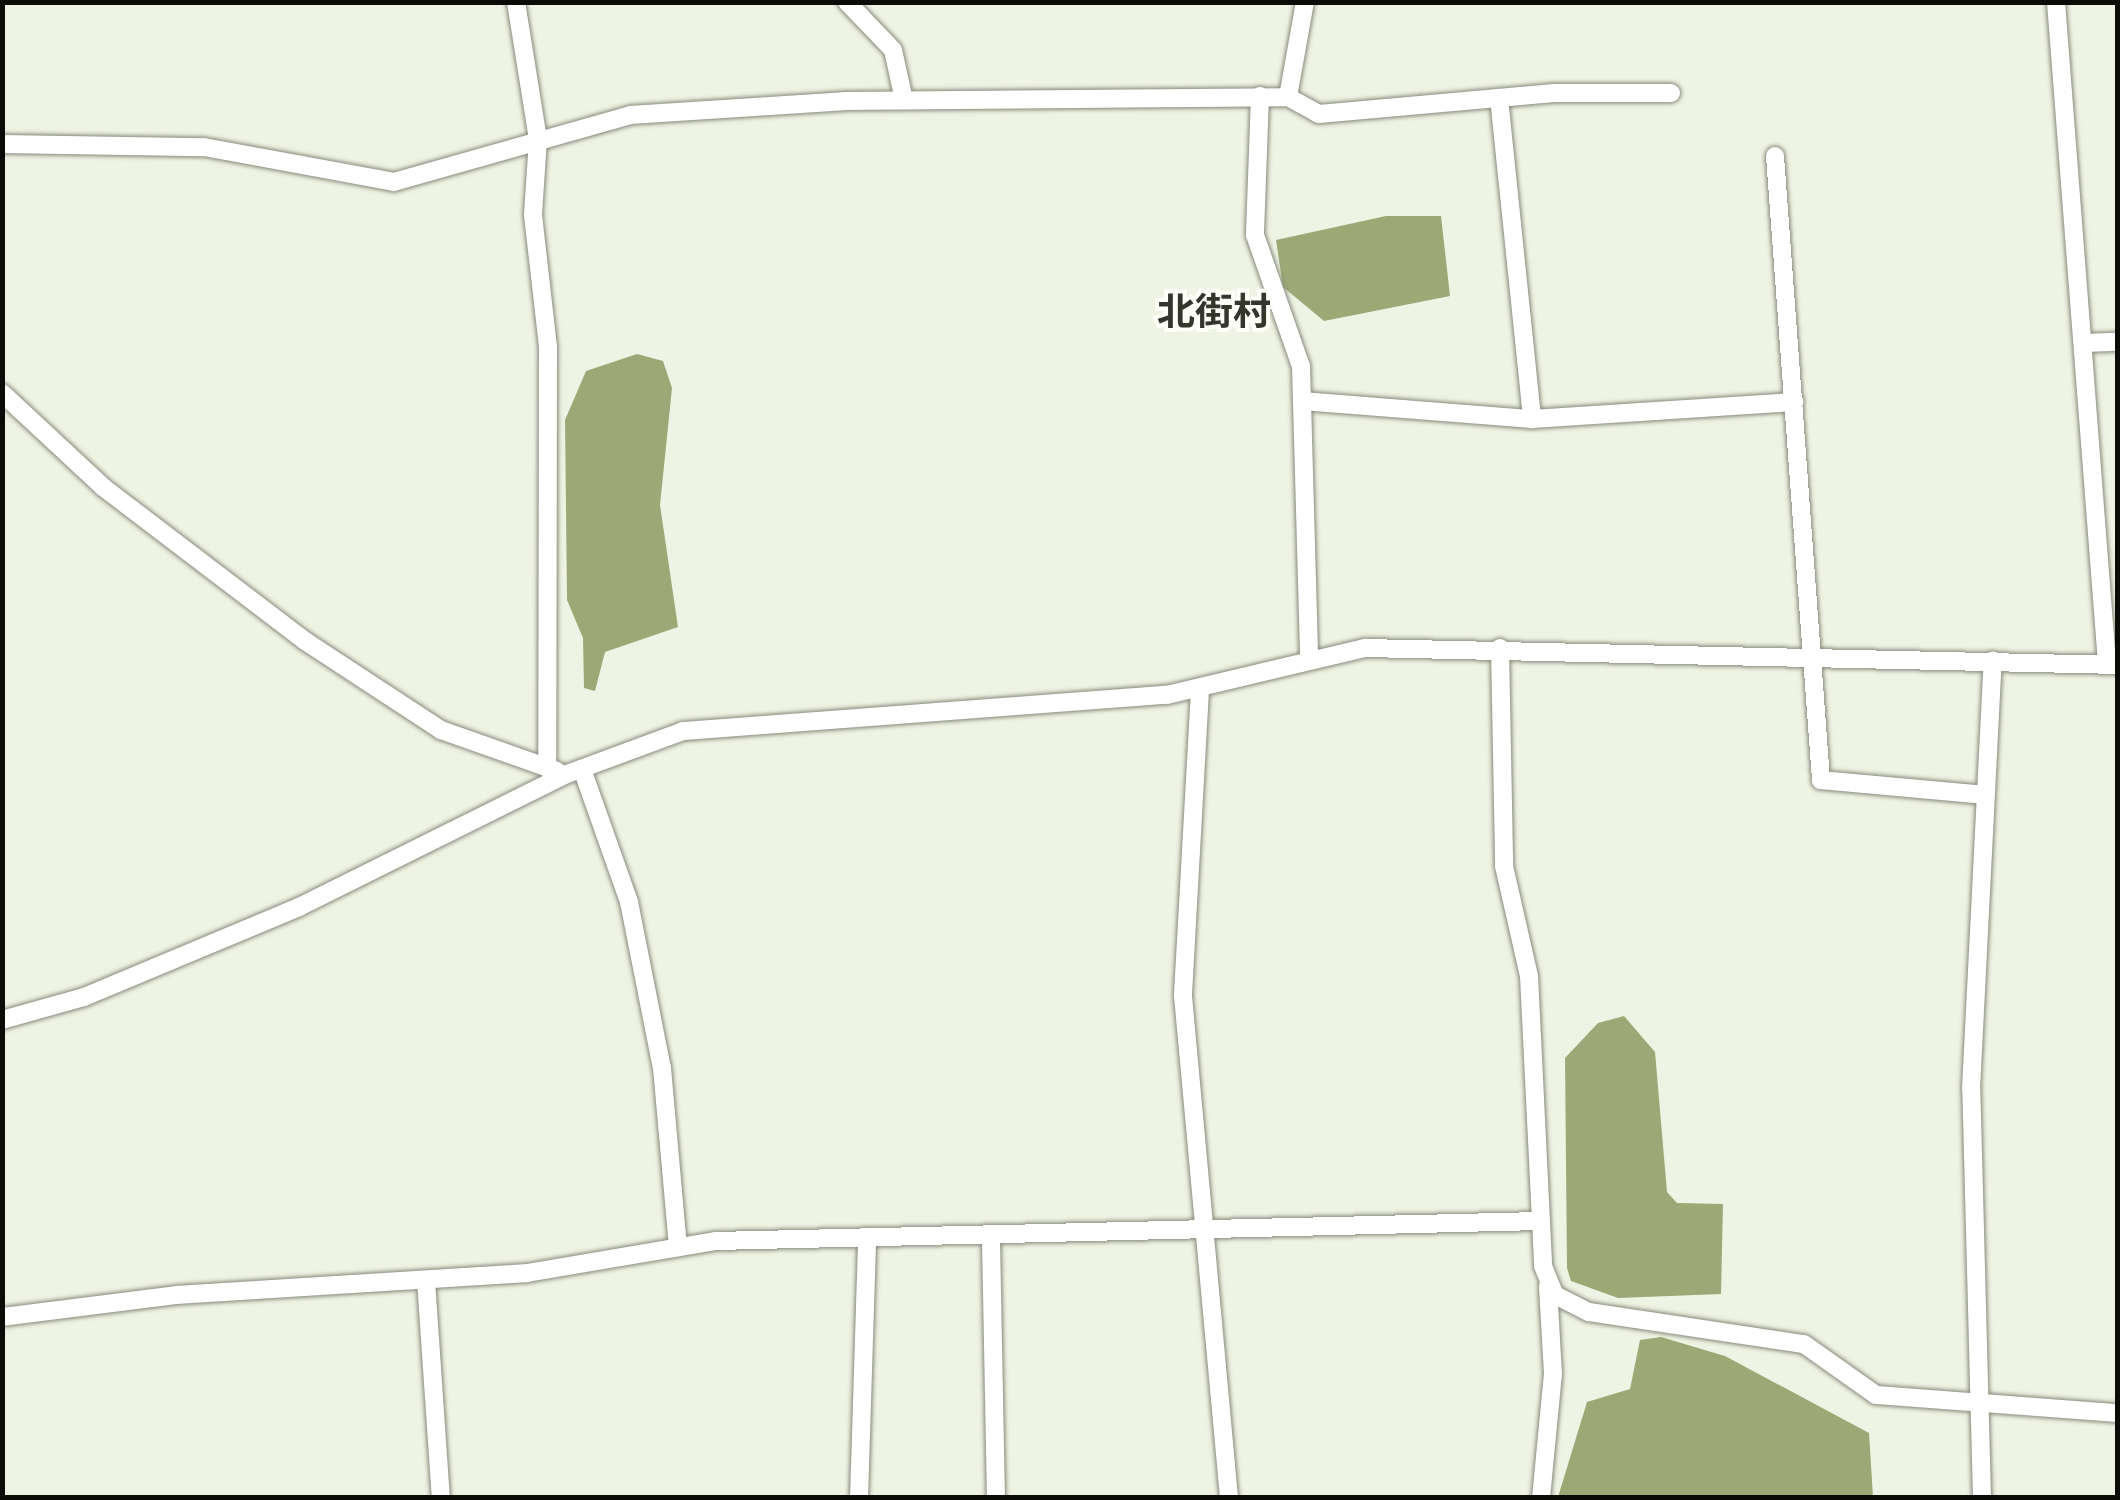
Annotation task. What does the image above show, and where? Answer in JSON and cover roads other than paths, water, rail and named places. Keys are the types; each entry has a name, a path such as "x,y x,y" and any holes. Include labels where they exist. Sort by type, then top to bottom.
{"street":[{"path":"516,2 538,139 548,768"},
{"path":"846,2 893,50 904,100"},
{"path":"1288,97 1305,2"},
{"path":"2,1020 84,996 299,906 574,771 719,726 1200,690 1342,649 1500,648 2112,664 2056,2"},
{"path":"2,144 204,146 394,182 630,115 904,100 1260,96 1288,97 1319,114 1499,98 1671,93"},
{"path":"1260,96 1254,235 1302,366 1309,658"},
{"path":"1499,98 1532,419"},
{"path":"1775,156 1818,655 1821,780 1985,795"},
{"path":"2083,342 2118,342"},
{"path":"2,394 102,487 305,640 441,730 548,768 574,771"},
{"path":"1302,401 1532,419 1794,402"},
{"path":"1500,648 1504,866 1529,976 1553,1374 1541,1498"},
{"path":"1982,1498 1971,1089 1993,662"},
{"path":"1200,690 1183,996 1201,1232 1229,1498"},
{"path":"574,771 629,902 662,1068 678,1246"},
{"path":"2,1317 426,1280 678,1246 991,1240 1541,1221"},
{"path":"991,1240 996,1498"},
{"path":"858,1498 866,1243"},
{"path":"426,1280 442,1498"},
{"path":"1548,1286 1590,1312 1804,1344 1876,1395 2118,1412"}],"district":[{"name":"北街村","path":"1214,311"}]}
